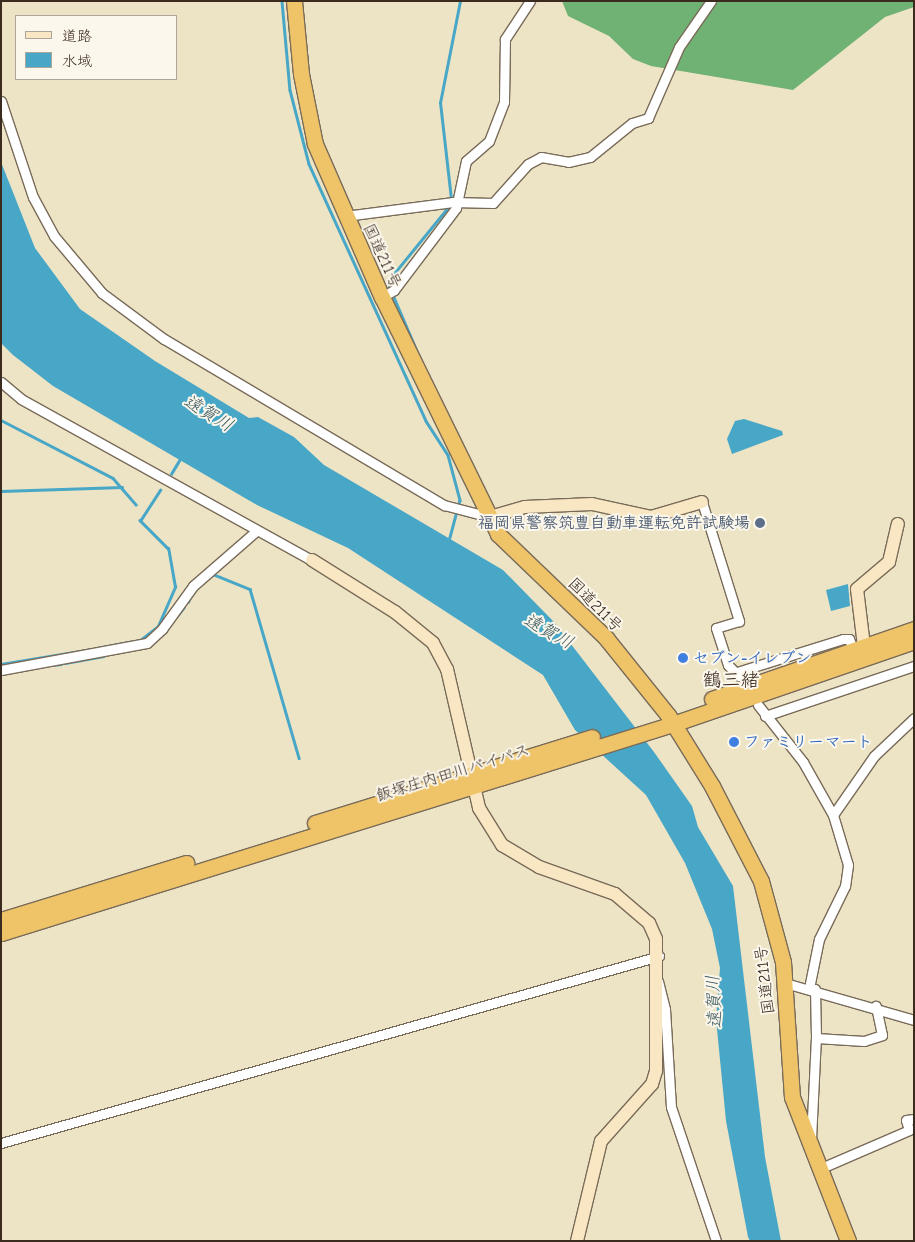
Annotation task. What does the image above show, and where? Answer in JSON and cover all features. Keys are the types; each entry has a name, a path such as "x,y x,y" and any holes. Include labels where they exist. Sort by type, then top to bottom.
{"highway":[{"name":"国道211号","path":"294,1 306,106 315,144 345,216 388,294 490,517 508,547 579,611 670,719 712,786 761,881 778,936 785,983 792,1096 810,1151 848,1241"},
{"name":"飯塚庄内田川バイパス","path":"670,719 859,647 914,629"},
{"name":"飯塚庄内田川バイパス","path":"1,920 470,781 914,641"},
{"name":"飯塚庄内田川バイパス","path":"1,933 470,781"}],"street":[{"path":"388,294 453,202 466,161 490,141 504,102 506,39 530,1"},
{"path":"345,216 453,202 499,201 528,164 540,157 568,162 590,157 632,123 648,118 679,47 711,1"},
{"path":"1,101 33,197 54,236 102,293 164,339 437,501 490,517 525,507 592,504 650,517 702,502 739,620 716,628 728,665 738,674 843,639 849,640 859,647"},
{"path":"1,382 21,399"},
{"path":"1,389 256,531 312,560 395,612 434,643 447,669 470,781 488,828 502,845 518,858 599,887 636,908 649,923 659,956 656,1071 652,1084 601,1142 577,1241"},
{"path":"859,647 857,589 888,562 898,524"},
{"path":"1,670 147,643 162,629 193,586 256,531"},
{"path":"765,716 914,666"},
{"path":"758,706 803,762 833,816 843,841 847,876 819,938 812,989 816,1038 810,1151"},
{"path":"833,816 874,756 914,718"},
{"path":"1,1143 659,956"},
{"path":"658,981 665,1009 672,1106 716,1241"},
{"path":"785,983 876,1006 914,1020"},
{"path":"816,1038 864,1041 882,1035 876,1006"},
{"path":"819,1169 908,1130 906,1120 914,1119"}],"green space":[{"path":"562,1 914,1 914,7 885,17 793,90 651,66 633,59 609,36 568,16"}],"water":[{"name":"遠賀川","path":"1,162 35,248 80,309 155,361 249,418 258,417 294,437 324,465 503,570 554,622 654,752 692,806 698,827 733,886 765,1157 781,1241 750,1241 748,1237 726,1121 716,1019 720,968 712,929 685,863 646,795 575,730 543,675 348,548 257,505 53,386 13,355 1,343"},
{"path":"744,419 782,431 783,435 732,454 727,439 735,421"},
{"path":"848,584 850,606 831,611 826,590"}],"waterway":[{"path":"282,1 290,90 309,164 426,421 448,455 460,500 449,541"},
{"path":"451,199 440,103 460,1"},
{"path":"428,378 389,287 392,276 450,205"},
{"path":"1,420 113,478 136,504"},
{"path":"171,474 180,459"},
{"path":"1,491 122,487"},
{"path":"139,641 158,626 175,587 168,549 140,521 160,490"},
{"path":"215,575 250,589 299,758"},
{"path":"188,602 191,595"},
{"path":"177,616 184,607"},
{"path":"97,648 129,642"},
{"path":"1,664 92,649"},
{"path":"65,663 103,656"},
{"path":"52,665 61,664"}],"place":[{"name":"福岡県警察筑豊自動車運転免許試験場","path":"760,523"},
{"name":"セブン-イレブン","path":"683,658"},
{"name":"ファミリーマート","path":"734,742"}],"district":[{"name":"鶴三緒","path":"731,681"}]}
